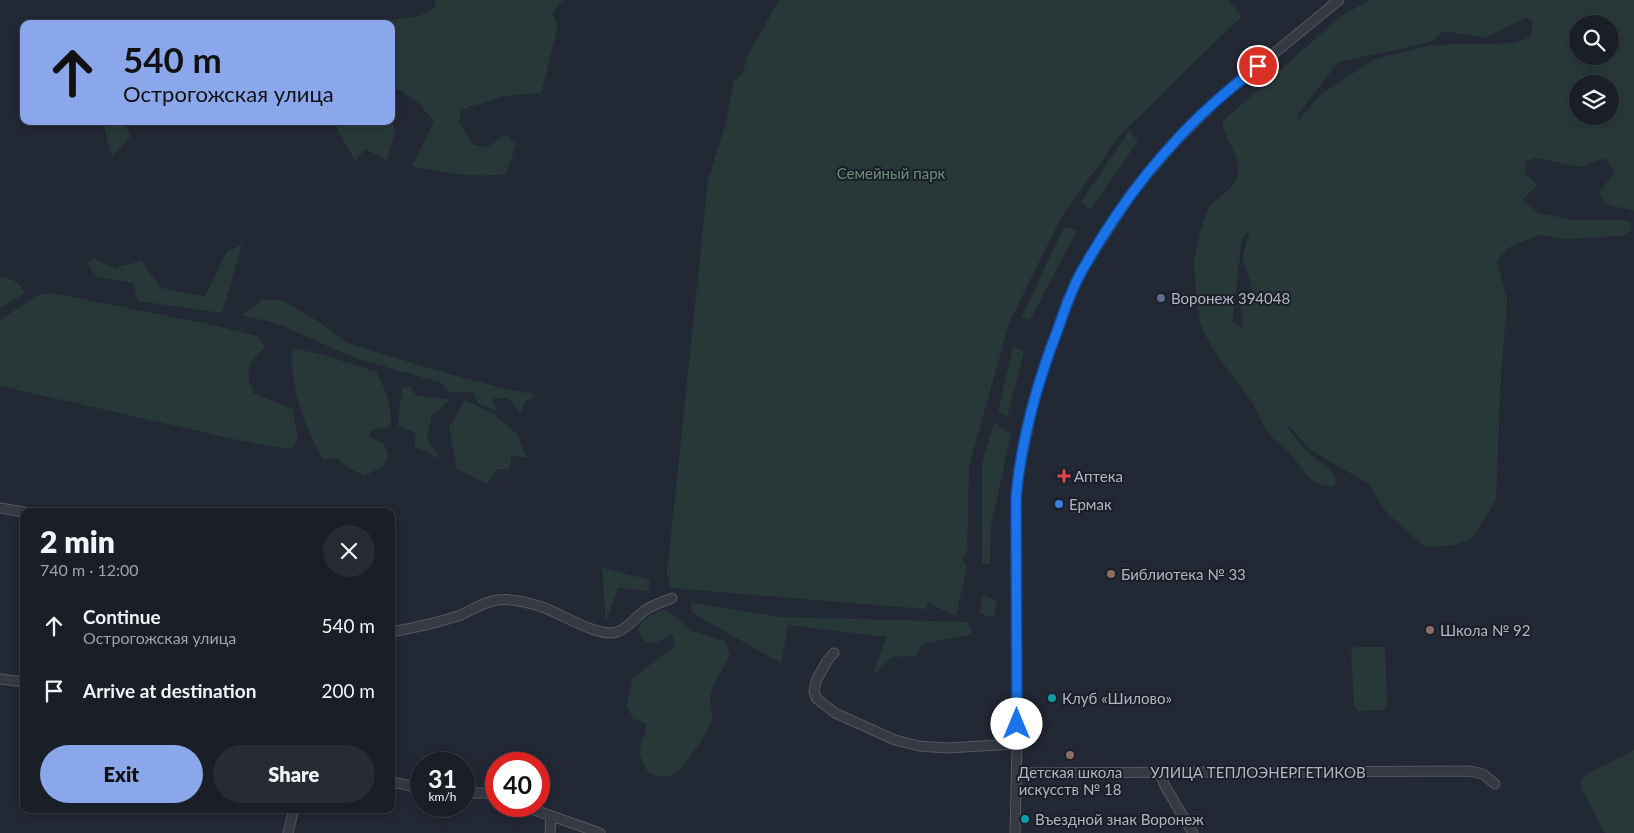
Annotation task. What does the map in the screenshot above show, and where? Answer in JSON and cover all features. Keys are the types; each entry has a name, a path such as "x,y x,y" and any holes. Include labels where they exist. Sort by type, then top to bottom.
{"street":[{"path":"1015,833 1017,773 1016,498 1019,469 1034,400 1068,300 1082,270 1121,208 1172,145 1217,100 1339,0"},
{"path":"0,508 20,511"},
{"path":"395,631 418,628 460,615 496,600 518,600 544,607 568,620 603,632 616,632 625,628 646,610 672,598"},
{"path":"834,653 827,661 816,681 814,691 816,698 835,713 894,740 919,746 946,748 1017,744"},
{"path":"0,680 20,682"},
{"name":"УЛИЦА ТЕПЛОЭНЕРГЕТИКОВ","path":"1017,773 1470,771 1482,774 1495,784"},
{"path":"1159,772 1166,788 1193,833"},
{"path":"395,783 410,786"},
{"path":"288,833 293,813"},
{"path":"550,816 600,833"},
{"path":"550,817 550,833"}],"green space":[{"path":"434,0 563,0 552,13 558,26 541,93 504,96 461,110 459,121 472,144 486,148 506,134 516,145 506,174 459,174 412,166 434,122 419,103 397,89 395,91 395,20 387,20 420,16 436,6"},
{"name":"Семейный парк","path":"779,0 1228,0 1242,16 1120,135 1061,218 1009,323 969,467 967,553 962,559 967,566 956,616 929,603 925,609 671,588 667,574 708,180 726,122 734,79 742,75 748,55"},
{"path":"1370,0 1634,0 1634,211 1606,204 1599,193 1615,171 1604,158 1582,167 1537,158 1526,161 1525,174 1537,185 1522,200 1539,213 1573,220 1624,220 1631,222 1631,231 1621,236 1566,239 1538,235 1508,248 1497,261 1507,300 1500,390 1496,500 1473,538 1454,545 1425,547 1386,512 1369,484 1312,451 1287,424 1302,446 1329,469 1335,477 1336,483 1331,487 1311,479 1289,452 1269,434 1253,404 1212,346 1200,321 1194,261 1208,210 1234,184 1238,172 1238,165 1222,122 1341,16","holes":["1526,18 1533,21 1531,37 1514,43 1432,45 1375,59 1323,93 1298,120 1297,116 1338,62 1431,42 1444,31 1485,38","1250,230 1242,259 1253,293 1241,305 1242,327 1232,323 1242,238"]},
{"path":"106,125 124,125 131,136 112,157 104,127"},
{"path":"335,125 393,125 395,132 387,160 365,149 355,161"},
{"path":"1129,131 1138,141 1091,209 1081,202"},
{"path":"1064,227 1077,230 1030,320 1021,318"},
{"path":"242,245 222,313 138,301 133,283 97,277 87,263 95,259 114,268 141,261 161,288 205,296 227,251"},
{"path":"0,276 18,283 25,293 0,308"},
{"path":"53,293 213,325 257,336 265,347 254,358 249,368 249,378 253,393 293,409 298,440 292,449 256,444 0,386 0,320 38,295"},
{"path":"263,299 284,301 319,322 347,343 425,367 498,387 536,395 525,402 521,413 508,398 492,399 497,411 478,403 473,392 450,392 442,383 355,358 281,325 242,315"},
{"path":"1013,346 1024,352 1007,417 998,412"},
{"path":"293,348 324,355 376,372 388,398 391,419 391,427 371,430 369,437 384,444 389,457 382,467 364,476 336,458 323,459 310,434 299,405 293,376"},
{"path":"410,386 416,395 450,400 432,415 427,438 440,459 414,446 416,433 398,426 402,388"},
{"path":"465,400 495,415 517,434 527,458 512,455 509,469 496,469 487,484 457,469 449,427"},
{"path":"994,423 1011,434 991,526 990,564 982,564 982,462"},
{"path":"602,568 650,580 648,591 618,588 606,622"},
{"path":"982,594 996,601 995,617 980,614"},
{"path":"691,603 782,617 968,622 972,634 922,644 916,656 892,657 872,675 887,637 788,625 781,663 692,613"},
{"path":"661,610 668,611 692,631 726,643 730,655 711,693 711,724 679,771 663,777 657,776 646,769 640,748 646,724 633,718 627,706 632,678 674,647 675,641 671,635 652,644 645,642 638,630 644,620"},
{"path":"1355,647 1385,648 1387,706 1384,710 1358,711 1354,706 1351,651"},
{"path":"1634,750 1634,833 1605,833 1582,789 1581,779 1588,773"}],"place":[{"name":"Воронеж 394048","path":"1161,298"},
{"name":"Аптека","path":"1064,476"},
{"name":"Ермак","path":"1059,504"},
{"name":"Библиотека № 33","path":"1111,574"},
{"name":"Школа № 92","path":"1430,630"},
{"name":"Клуб «Шилово»","path":"1052,698"},
{"name":"Детская школа искусств № 18","path":"1070,755"},
{"name":"Въездной знак Воронеж","path":"1025,819"}],"route":[{"path":"1017,724 1016,498 1019,469 1034,400 1054,337 1082,270 1131,194 1179,137 1217,100 1258,66"}]}
